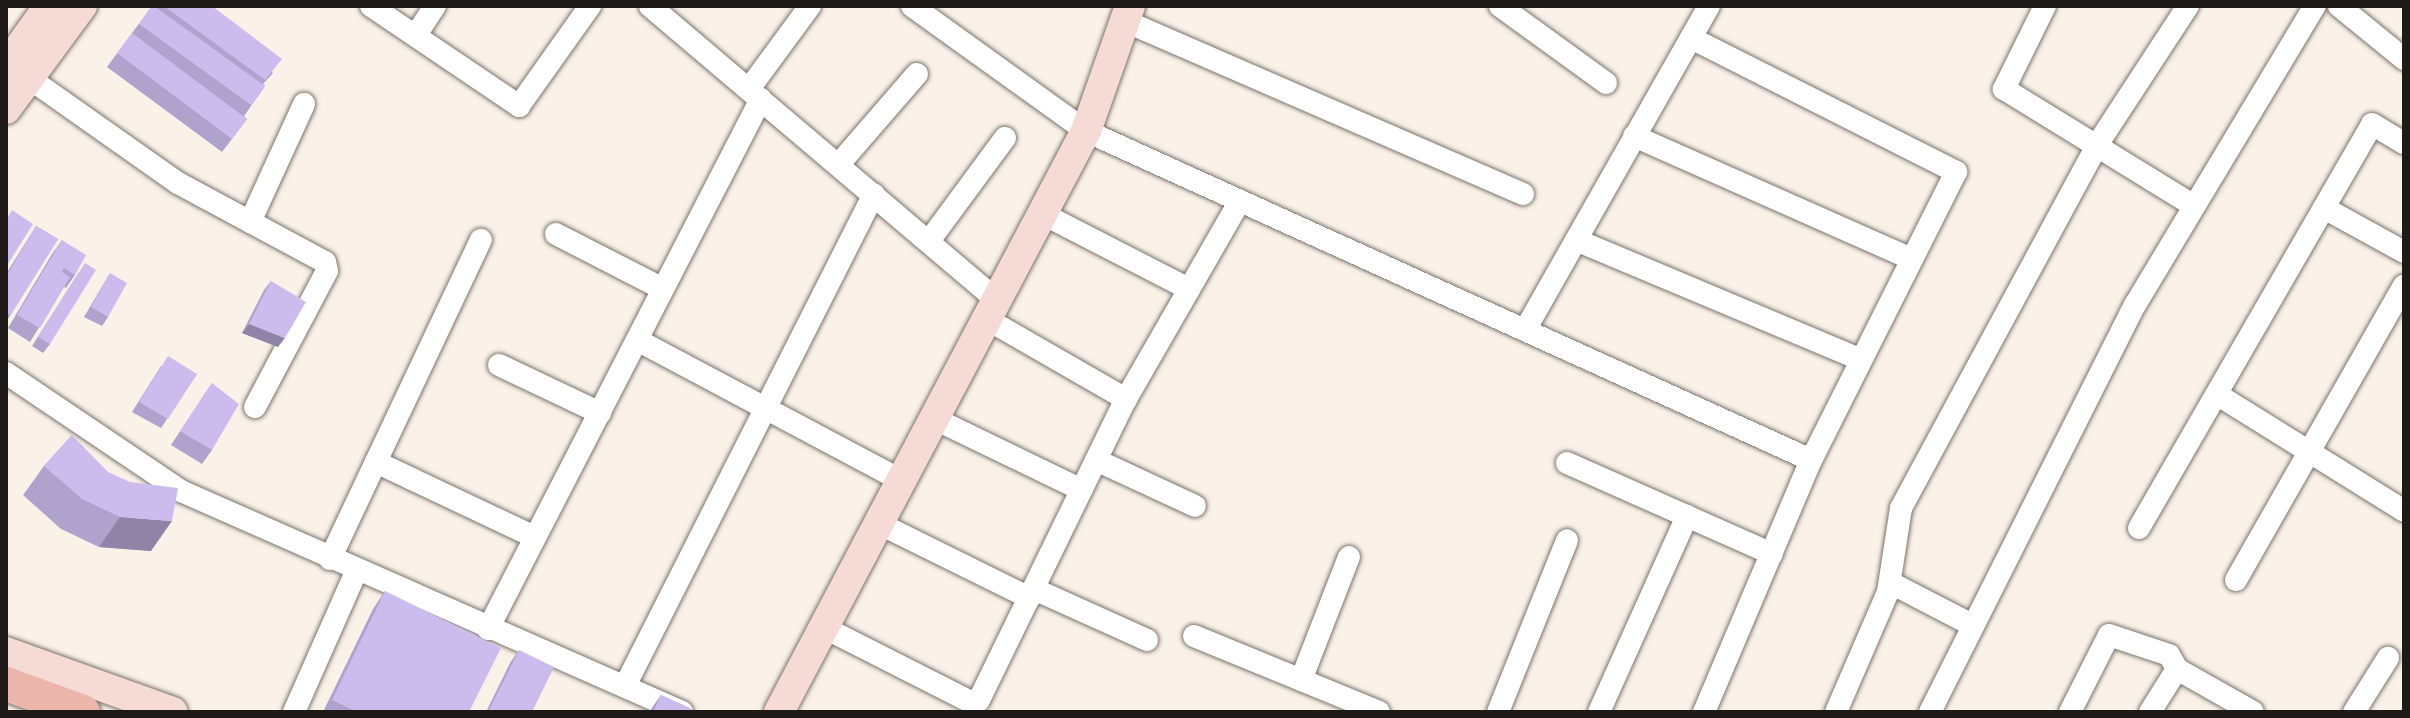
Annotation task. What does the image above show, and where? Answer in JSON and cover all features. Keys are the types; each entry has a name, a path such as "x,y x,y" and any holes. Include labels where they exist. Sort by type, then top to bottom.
{"main road":[{"path":"6,684 83,712"},
{"path":"6,707 20,712"}],"street":[{"path":"6,109 18,72 49,6"},
{"path":"18,72 82,6"},
{"path":"371,6 519,106 590,6"},
{"path":"416,35 435,6"},
{"path":"650,6 929,241 990,308 1126,399"},
{"path":"488,629 663,289 755,94 810,6"},
{"path":"912,6 1086,131 1811,460"},
{"path":"1500,6 1606,83"},
{"path":"1525,330 1709,6"},
{"path":"2045,6 2004,89 2194,206"},
{"path":"1836,712 1891,583 1901,508 2097,145 2188,6"},
{"path":"1930,712 2135,305 2315,6"},
{"path":"2339,6 2404,59"},
{"path":"779,712 1086,131 1128,14 1523,194"},
{"path":"1691,38 1955,170 1811,460 1704,712"},
{"path":"18,72 178,183 327,266 255,407"},
{"path":"839,164 917,74"},
{"path":"250,222 304,104"},
{"path":"2139,528 2372,124 2404,143"},
{"path":"1634,136 1911,259"},
{"path":"929,241 1005,138"},
{"path":"625,686 874,194"},
{"path":"823,627 975,702 1032,594 1126,399 1240,201"},
{"path":"2324,208 2404,252"},
{"path":"1043,214 1189,289"},
{"path":"556,234 663,289"},
{"path":"330,559 481,240"},
{"path":"1576,240 1859,359"},
{"path":"2236,580 2404,286"},
{"path":"637,340 767,406 900,480"},
{"path":"499,365 600,413"},
{"path":"6,373 181,491 356,572 682,712"},
{"path":"2218,395 2403,509"},
{"path":"933,418 1082,490"},
{"path":"1096,460 1195,506"},
{"path":"376,462 535,537"},
{"path":"1567,463 1772,554"},
{"path":"1599,712 1687,516"},
{"path":"878,523 1032,594 1147,640"},
{"path":"1498,712 1567,540"},
{"path":"1301,680 1349,557"},
{"path":"294,712 356,572"},
{"path":"1891,583 1972,625"},
{"path":"2070,712 2109,635 2169,655 2177,669 2253,712"},
{"path":"1194,636 1379,712"},
{"path":"6,652 173,712"},
{"path":"2354,712 2388,658"},
{"path":"2150,712 2177,669"}],"building":[{"path":"152,6 265,86 251,105 139,24"},
{"path":"164,6 212,6 282,59 265,80"},
{"path":"132,33 247,119 232,139 117,53"},
{"path":"12,210 33,224 6,267 6,220"},
{"path":"36,226 58,239 10,316 6,311 6,277"},
{"path":"62,240 86,255 75,275 64,268 62,272 70,277 40,328 17,315"},
{"path":"85,263 96,270 50,344 38,337"},
{"path":"110,273 127,283 108,317 91,307"},
{"path":"271,281 306,302 285,338 249,324"},
{"path":"168,356 197,374 168,419 139,402"},
{"path":"212,383 239,404 212,450 180,431"},
{"path":"72,435 108,472 130,482 178,488 172,521 120,517 82,499 44,466"},
{"path":"385,591 501,648 469,712 357,712 332,700"},
{"path":"519,650 554,667 532,712 488,712"},
{"path":"661,695 698,712 653,712"}]}
